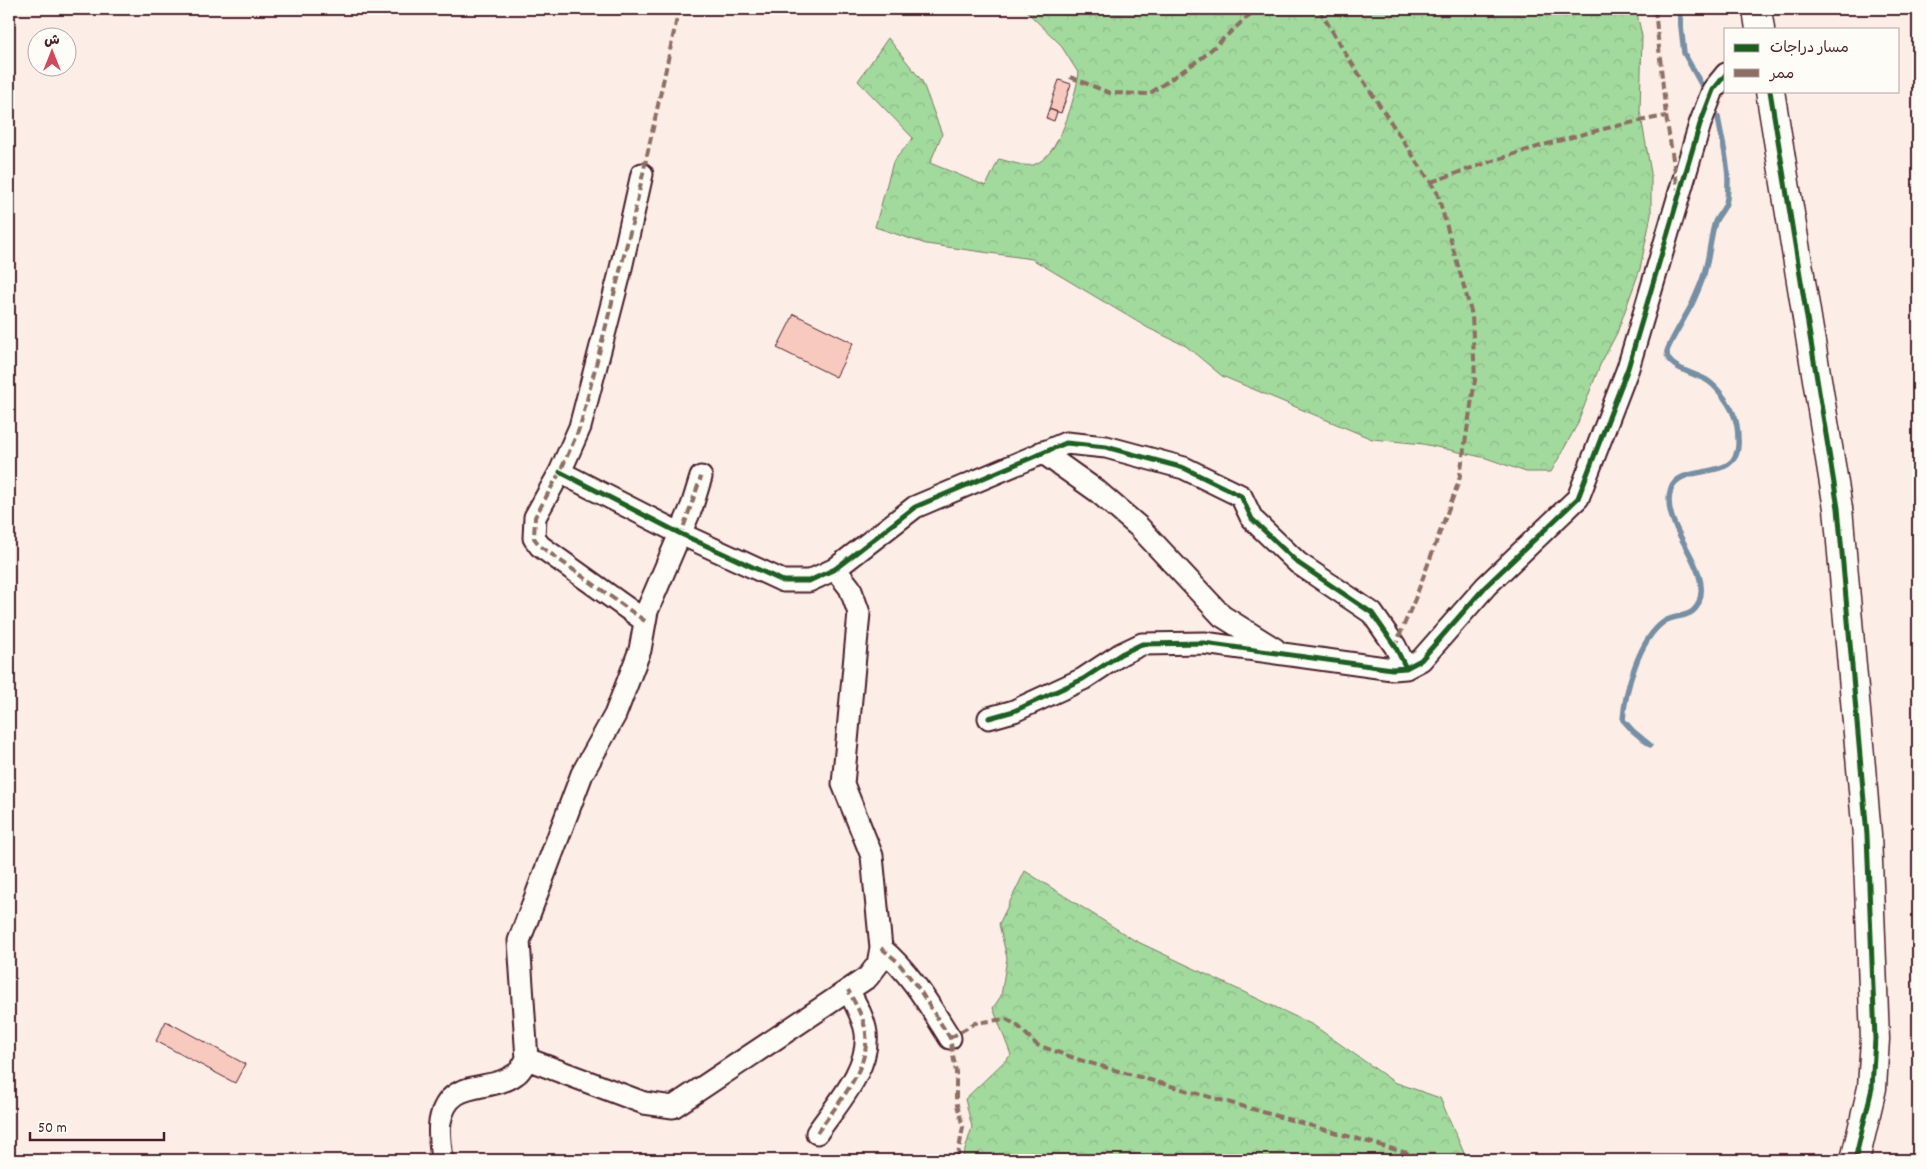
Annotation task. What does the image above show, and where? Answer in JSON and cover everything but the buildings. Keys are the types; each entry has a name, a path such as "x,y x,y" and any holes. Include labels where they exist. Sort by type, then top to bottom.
{"street":[{"path":"1757,9 1760,28"},
{"path":"989,718 1014,711 1084,679 1121,654 1142,644 1204,643 1392,669 1406,668 1422,660 1486,586 1578,498 1628,368 1700,124 1713,90 1724,76"},
{"path":"1770,92 1838,508 1868,835 1875,1039 1872,1088 1855,1160"},
{"path":"642,174 626,250 580,427 560,472 535,517 534,538 540,546 645,621"},
{"path":"560,472 681,534 783,581 809,581 835,569 915,507 1066,443 1106,447 1184,468 1241,496 1252,519 1298,563 1372,613 1395,646 1406,668"},
{"path":"1042,452 1097,491 1139,527 1222,616 1281,653"},
{"path":"442,1160 440,1121 448,1103 460,1090 504,1081 517,1074 528,1059 519,941 582,774 615,715 640,650 647,611 681,534 701,476"},
{"path":"528,1059 644,1103 673,1107 868,977 878,964 881,948 872,856 843,784 859,613 850,588 835,569"},
{"path":"881,948 897,961 920,989 950,1038"},
{"path":"817,1133 853,1080 866,1051 866,1032 848,990"}],"green space":[{"path":"1024,9 1636,9 1642,36 1640,111 1651,173 1651,215 1640,269 1617,333 1600,365 1577,425 1551,472 1526,472 1486,458 1423,444 1372,439 1222,376 1186,346 1148,328 1032,259 926,244 875,227 893,162 913,138 858,81 888,38 922,81 942,134 930,163 986,186 999,159 1021,165 1033,165 1043,160 1051,151 1064,126 1074,98 1079,74 1060,44"},
{"path":"1025,871 1134,940 1313,1025 1394,1082 1440,1098 1467,1160 962,1160 972,1127 965,1099 1011,1055 993,1008 1001,996 1007,958 999,924"}],"waterway":[{"path":"1679,9 1684,53 1701,84"},
{"path":"1650,745 1623,720 1630,680 1641,652 1656,629 1669,619 1689,614 1693,611 1699,602 1701,588 1699,574 1672,517 1669,503 1671,489 1677,480 1686,476 1721,468 1731,463 1737,453 1736,422 1726,400 1708,381 1671,363 1667,352 1693,302 1701,282 1707,264 1715,222 1727,200 1728,172 1718,117"}],"marked path":[{"path":"645,621 540,546 534,538 535,517 560,472 580,427 632,224 679,9"},
{"path":"1070,77 1110,93 1149,94 1203,57 1256,9"},
{"path":"1319,9 1347,56 1437,192 1472,315 1475,380 1459,481 1415,599 1395,646"},
{"path":"1655,9 1666,116 1678,190"},
{"path":"1431,182 1547,144 1606,128 1666,116"},
{"path":"678,532 681,534 701,477"},
{"path":"881,948 897,961 919,989 950,1038 956,1072 956,1101 963,1127 957,1160"},
{"path":"817,1133 842,1099 863,1060 866,1033 859,1011 848,990"},
{"path":"950,1038 975,1023 1006,1019 1017,1025 1037,1045 1083,1061 1432,1160"}],"cycle path":[{"path":"989,718 1014,711 1083,679 1121,654 1142,644 1204,643 1392,669 1406,668 1421,660 1486,586 1578,498 1628,368 1700,124 1713,90 1724,76"},
{"path":"1770,92 1838,508 1867,835 1875,1039 1872,1088 1855,1160"},
{"path":"560,472 681,534 783,581 809,581 835,569 915,507 1066,443 1106,447 1184,468 1241,496 1252,519 1298,563 1372,613 1395,646 1406,668"}]}
